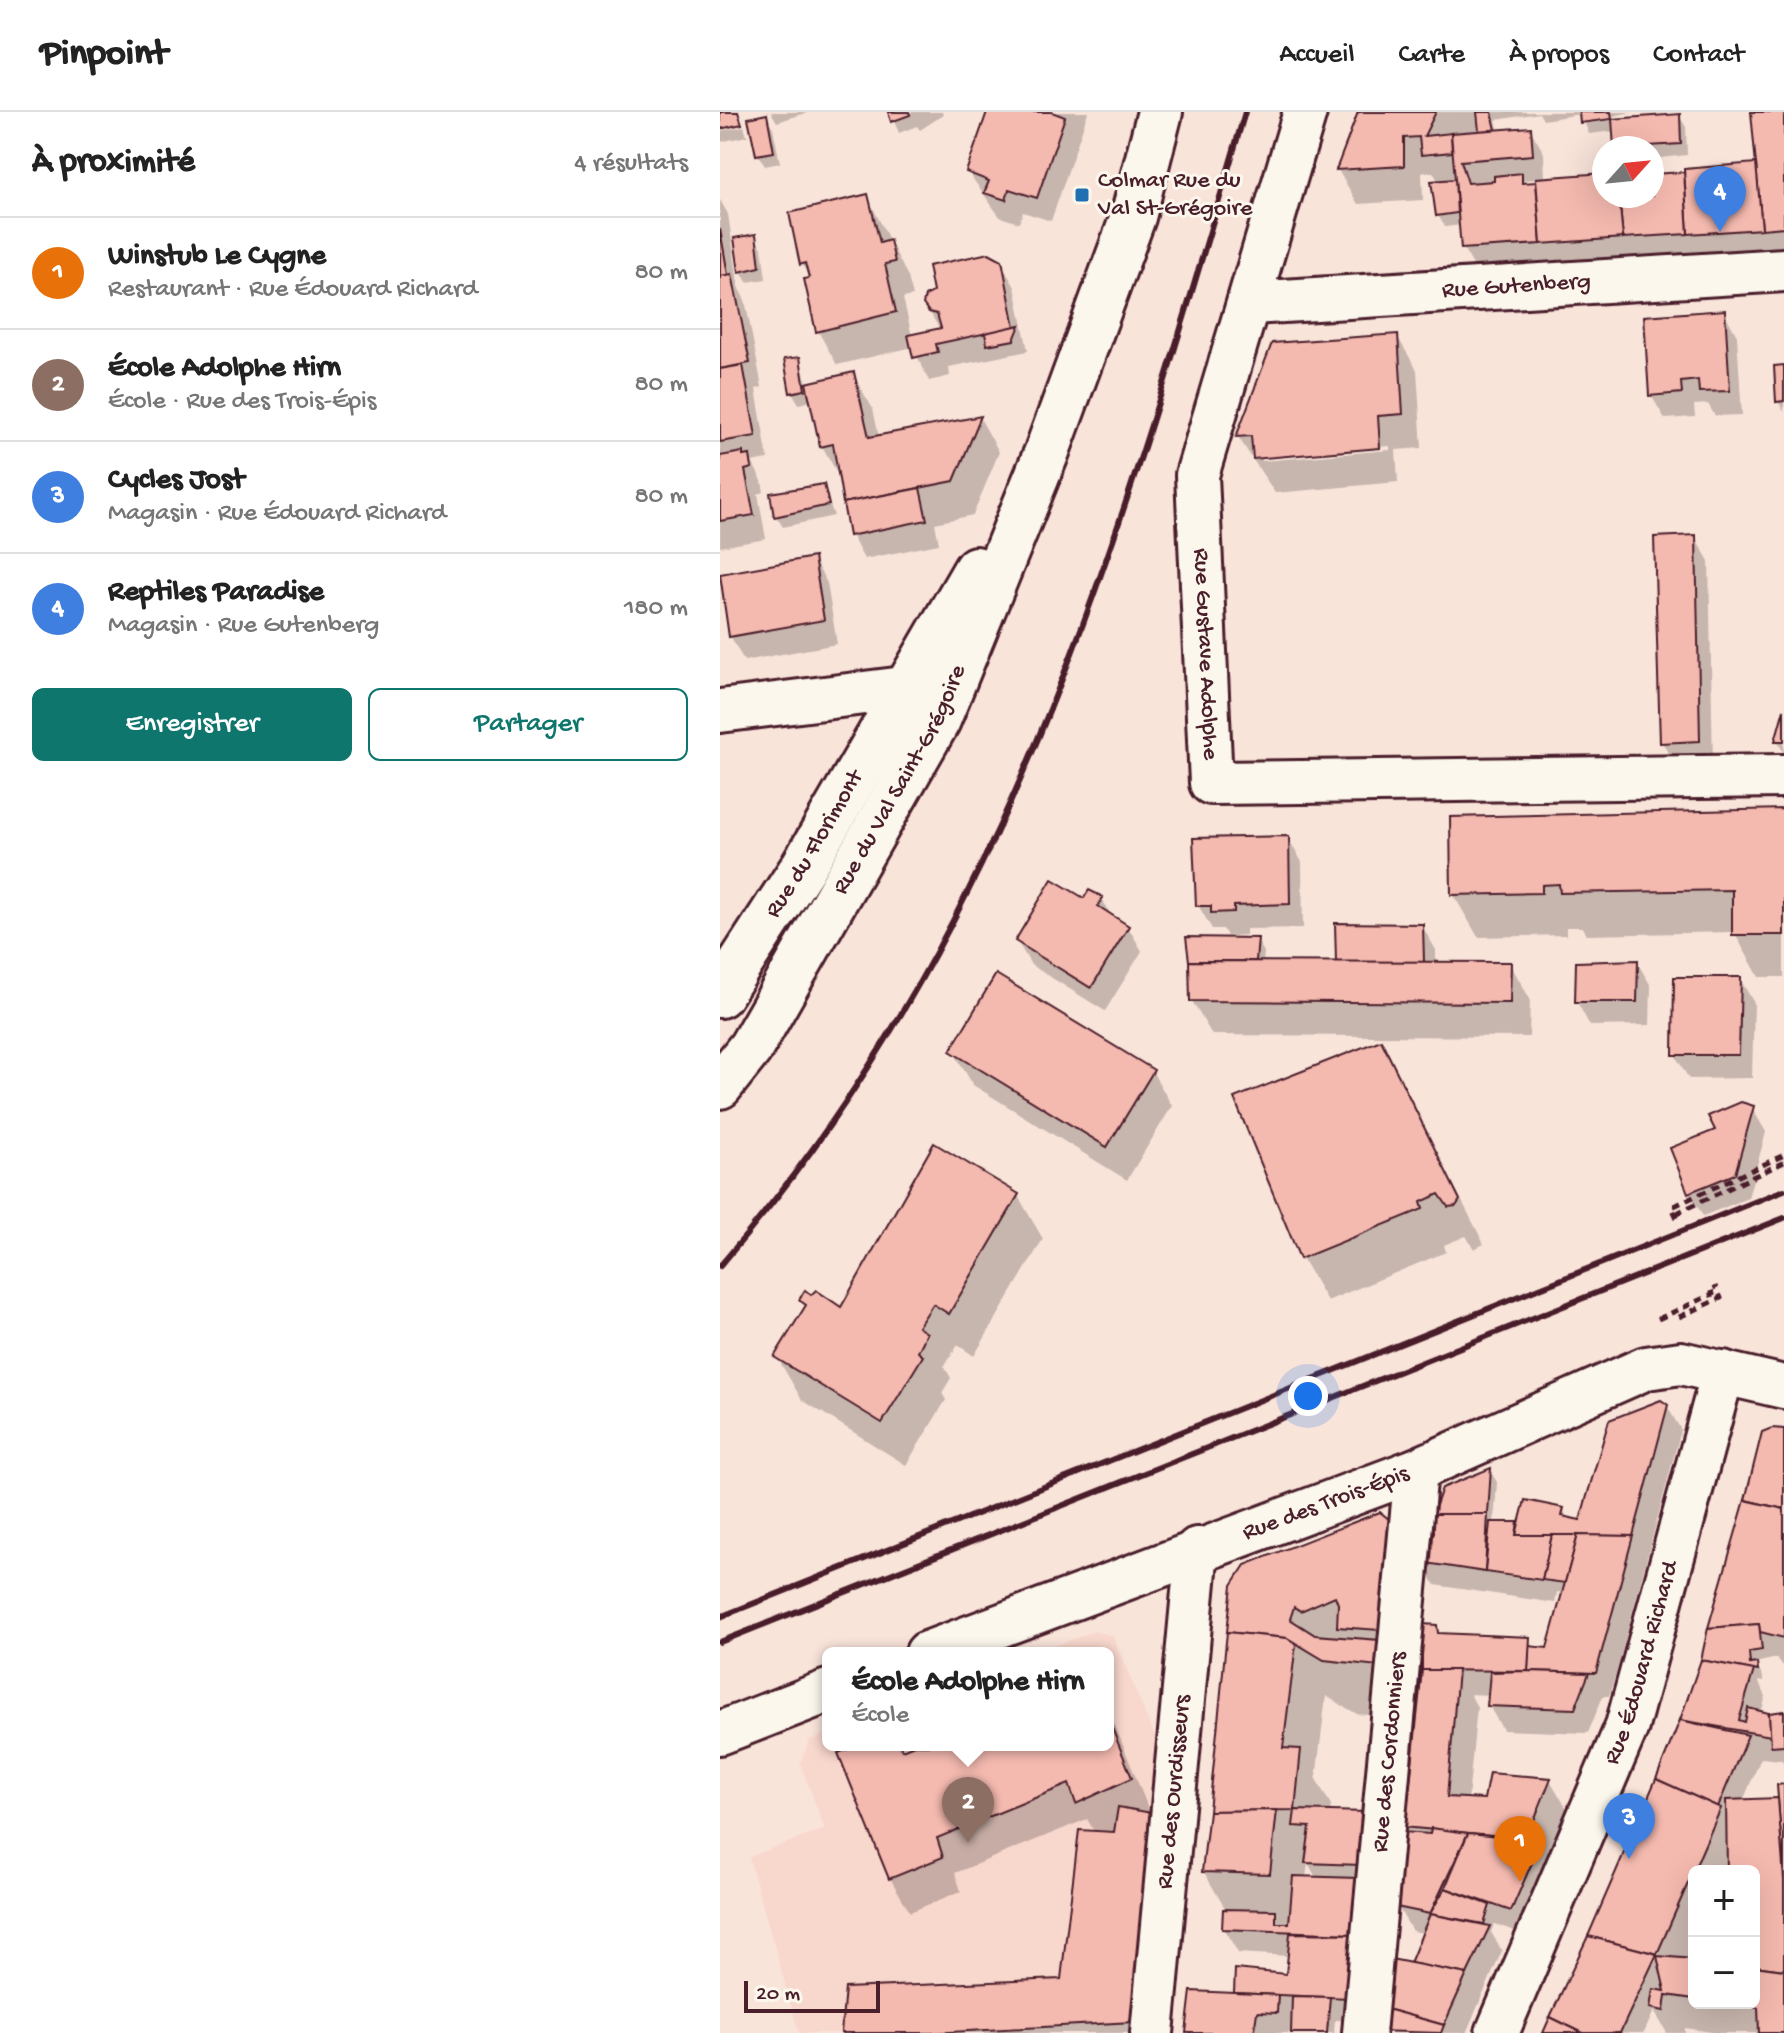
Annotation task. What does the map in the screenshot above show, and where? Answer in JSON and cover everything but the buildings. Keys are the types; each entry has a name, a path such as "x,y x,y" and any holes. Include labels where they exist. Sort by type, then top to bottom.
{"street":[{"name":"Rue du Val Saint-Grégoire","path":"720,1086 751,1047 938,720 1046,454 1133,217 1160,112"},
{"name":"Rue Gustave Adolphe","path":"1305,112 1251,303 1197,475 1211,783 1784,776"},
{"name":"Rue Gutenberg","path":"1251,303 1784,270"},
{"name":"Rue du Val Saint-Grégoire","path":"904,688 1046,454"},
{"path":"720,711 904,688"},
{"name":"Rue du Florimont","path":"720,995 803,867 904,688"},
{"name":"Rue des Trois-Épis","path":"943,1647 1197,1549 1416,1470 1646,1368 1681,1363 1784,1387"},
{"name":"Rue Édouard Richard","path":"1497,2033 1627,1726 1723,1372"},
{"name":"Rue des Cordonniers","path":"1364,2033 1416,1470"},
{"name":"Rue des Ourdisseurs","path":"1152,2033 1197,1549"},
{"path":"720,1733 822,1693"}],"path":[{"path":"1784,1155 1672,1207 1679,1216 1679,1212 1784,1162"},
{"path":"1713,1289 1721,1298"}],"shaded area":[{"path":"1094,1631 1113,1636 1158,1745 1133,2022 932,2033 799,2033 749,1857 825,1829 800,1763 810,1740 822,1735 822,1751 1114,1751 1114,1647 1053,1647"}],"railway":[{"path":"720,1266 821,1137 908,1003 982,863 1046,719 1102,572 1152,421 1245,112"},
{"path":"720,1617 1784,1190"},
{"path":"720,1642 1784,1218"}],"place":[{"name":"Colmar Rue du Val St-Grégoire","path":"1082,195"},
{"name":"Reptiles Paradise","path":"1720,232"},
{"name":"École Adolphe Hirn","path":"968,1843"},
{"name":"Cycles Jost","path":"1629,1859"},
{"name":"Winstub Le Cygne","path":"1520,1882"}]}
